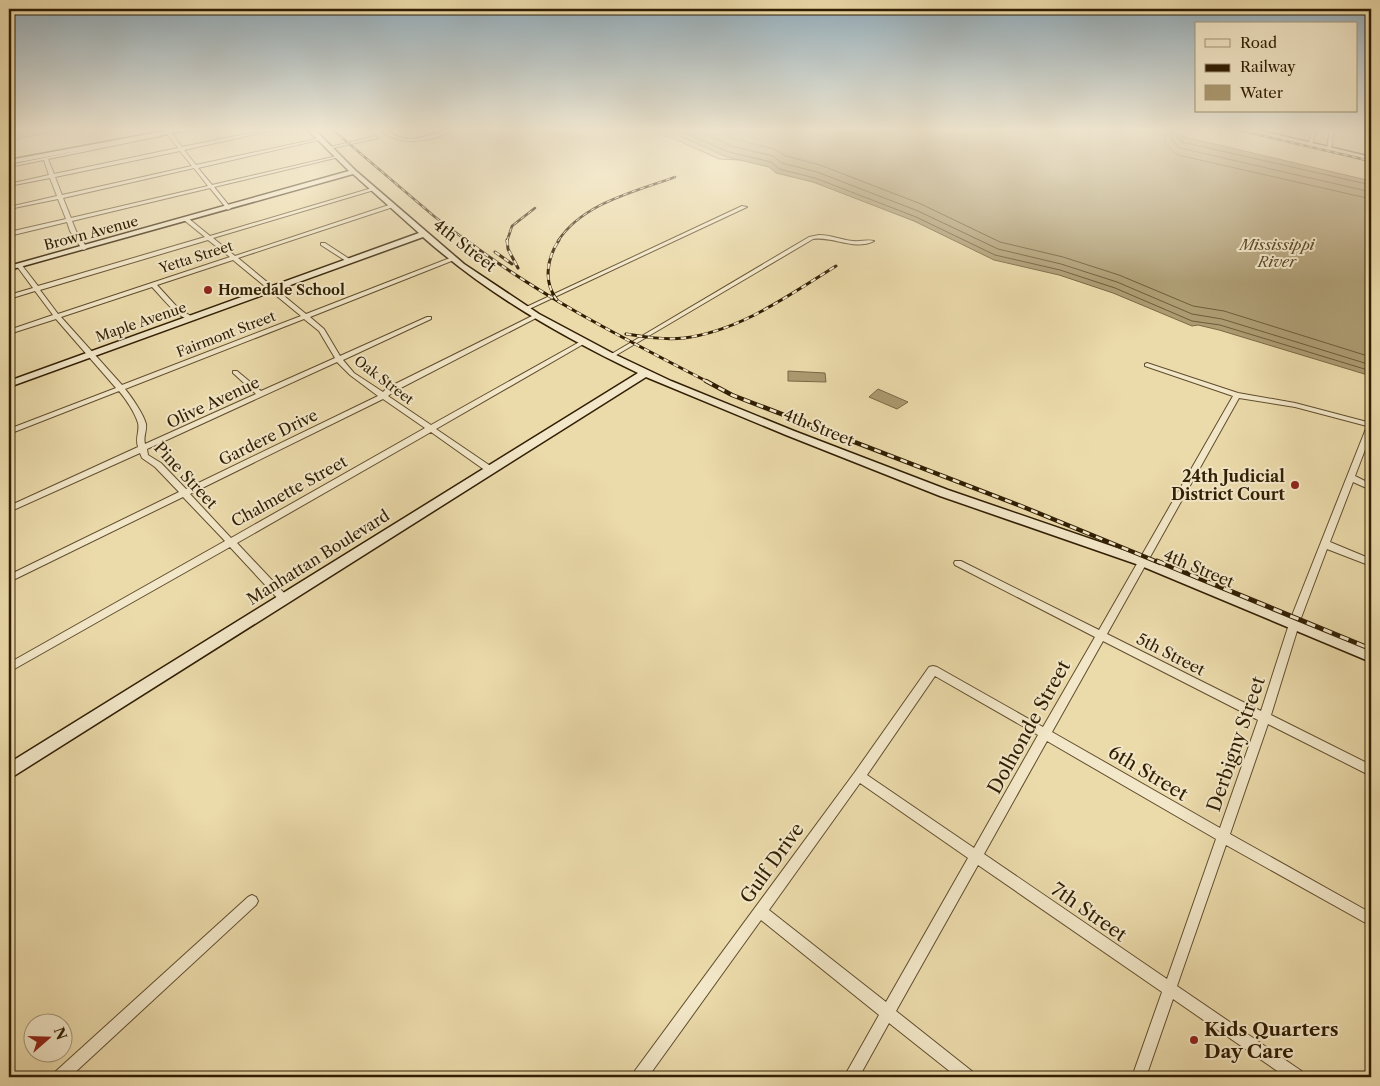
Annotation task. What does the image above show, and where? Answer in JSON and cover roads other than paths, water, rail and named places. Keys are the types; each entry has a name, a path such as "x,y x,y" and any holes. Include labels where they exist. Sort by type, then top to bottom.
{"main road":[{"name":"Brown Avenue","path":"9,268 324,181"},
{"name":"4th Street","path":"363,181 452,259 524,309 612,356 790,433 944,493 1144,562 1371,656"},
{"name":"Maple Avenue","path":"9,384 423,234"},
{"name":"Manhattan Boulevard","path":"9,772 150,685 283,598 646,372"}],"street":[{"path":"9,185 30,181"},
{"path":"54,181 69,220 84,248"},
{"path":"9,208 131,181"},
{"path":"206,181 228,208"},
{"path":"9,234 238,181"},
{"path":"9,297 372,189"},
{"name":"Yetta Street","path":"9,332 391,206"},
{"path":"524,309 744,207"},
{"name":"Oak Street","path":"186,219 322,330 339,360 352,374 489,469"},
{"path":"612,356 811,238 832,237 850,244 871,241"},
{"path":"323,244 348,260"},
{"name":"Fairmont Street","path":"9,432 452,259"},
{"name":"Pine Street","path":"19,265 57,316 129,398 142,424 140,440 146,456 158,465 283,598"},
{"path":"153,284 176,309 192,319"},
{"name":"Gardere Drive","path":"9,579 383,396 390,390 536,316"},
{"name":"Olive Avenue","path":"9,509 428,318"},
{"name":"Chalmette Street","path":"9,668 585,341"},
{"path":"1147,365 1237,395 1295,405 1371,425"},
{"path":"235,372 261,395"},
{"name":"Dolhonde Street","path":"851,1077 1237,395"},
{"name":"Derbigny Street","path":"1139,1077 1264,719 1295,624 1343,493 1352,478 1371,425"},
{"path":"1352,478 1371,486"},
{"path":"1325,544 1371,563"},
{"name":"5th Street","path":"958,563 1264,719 1371,771"},
{"name":"6th Street","path":"933,670 1222,838 1371,920"},
{"name":"Gulf Drive","path":"639,1077 859,776 933,670"},
{"name":"7th Street","path":"859,776 1169,991 1298,1077"},
{"path":"60,1077 252,900"},
{"path":"760,911 968,1077"}],"water":[{"name":"Mississippi River","path":"808,181 1371,181 1371,376 1219,330 1198,325 1192,326 1113,293 1059,275 994,260 914,221"},
{"path":"788,371 825,373 826,382 788,381"},
{"path":"878,389 908,402 897,409 869,397"}],"railway":[{"path":"392,181 467,241"},
{"path":"558,241 581,217 595,208 610,200 665,181"},
{"path":"507,241 512,226 535,208"},
{"path":"466,240 554,299 708,382"},
{"path":"557,300 550,286 548,270 549,262 559,240"},
{"path":"507,241 508,249 518,268"},
{"path":"495,252 512,264"},
{"path":"626,334 677,339 725,328 782,300 836,266"},
{"path":"706,381 732,395 1021,506 1160,563"},
{"path":"1157,561 1371,649"}],"place":[{"name":"Homedale School","path":"208,290"},
{"name":"24th Judicial District Court","path":"1295,485"},
{"name":"Kids Quarters Day Care","path":"1194,1040"}]}
